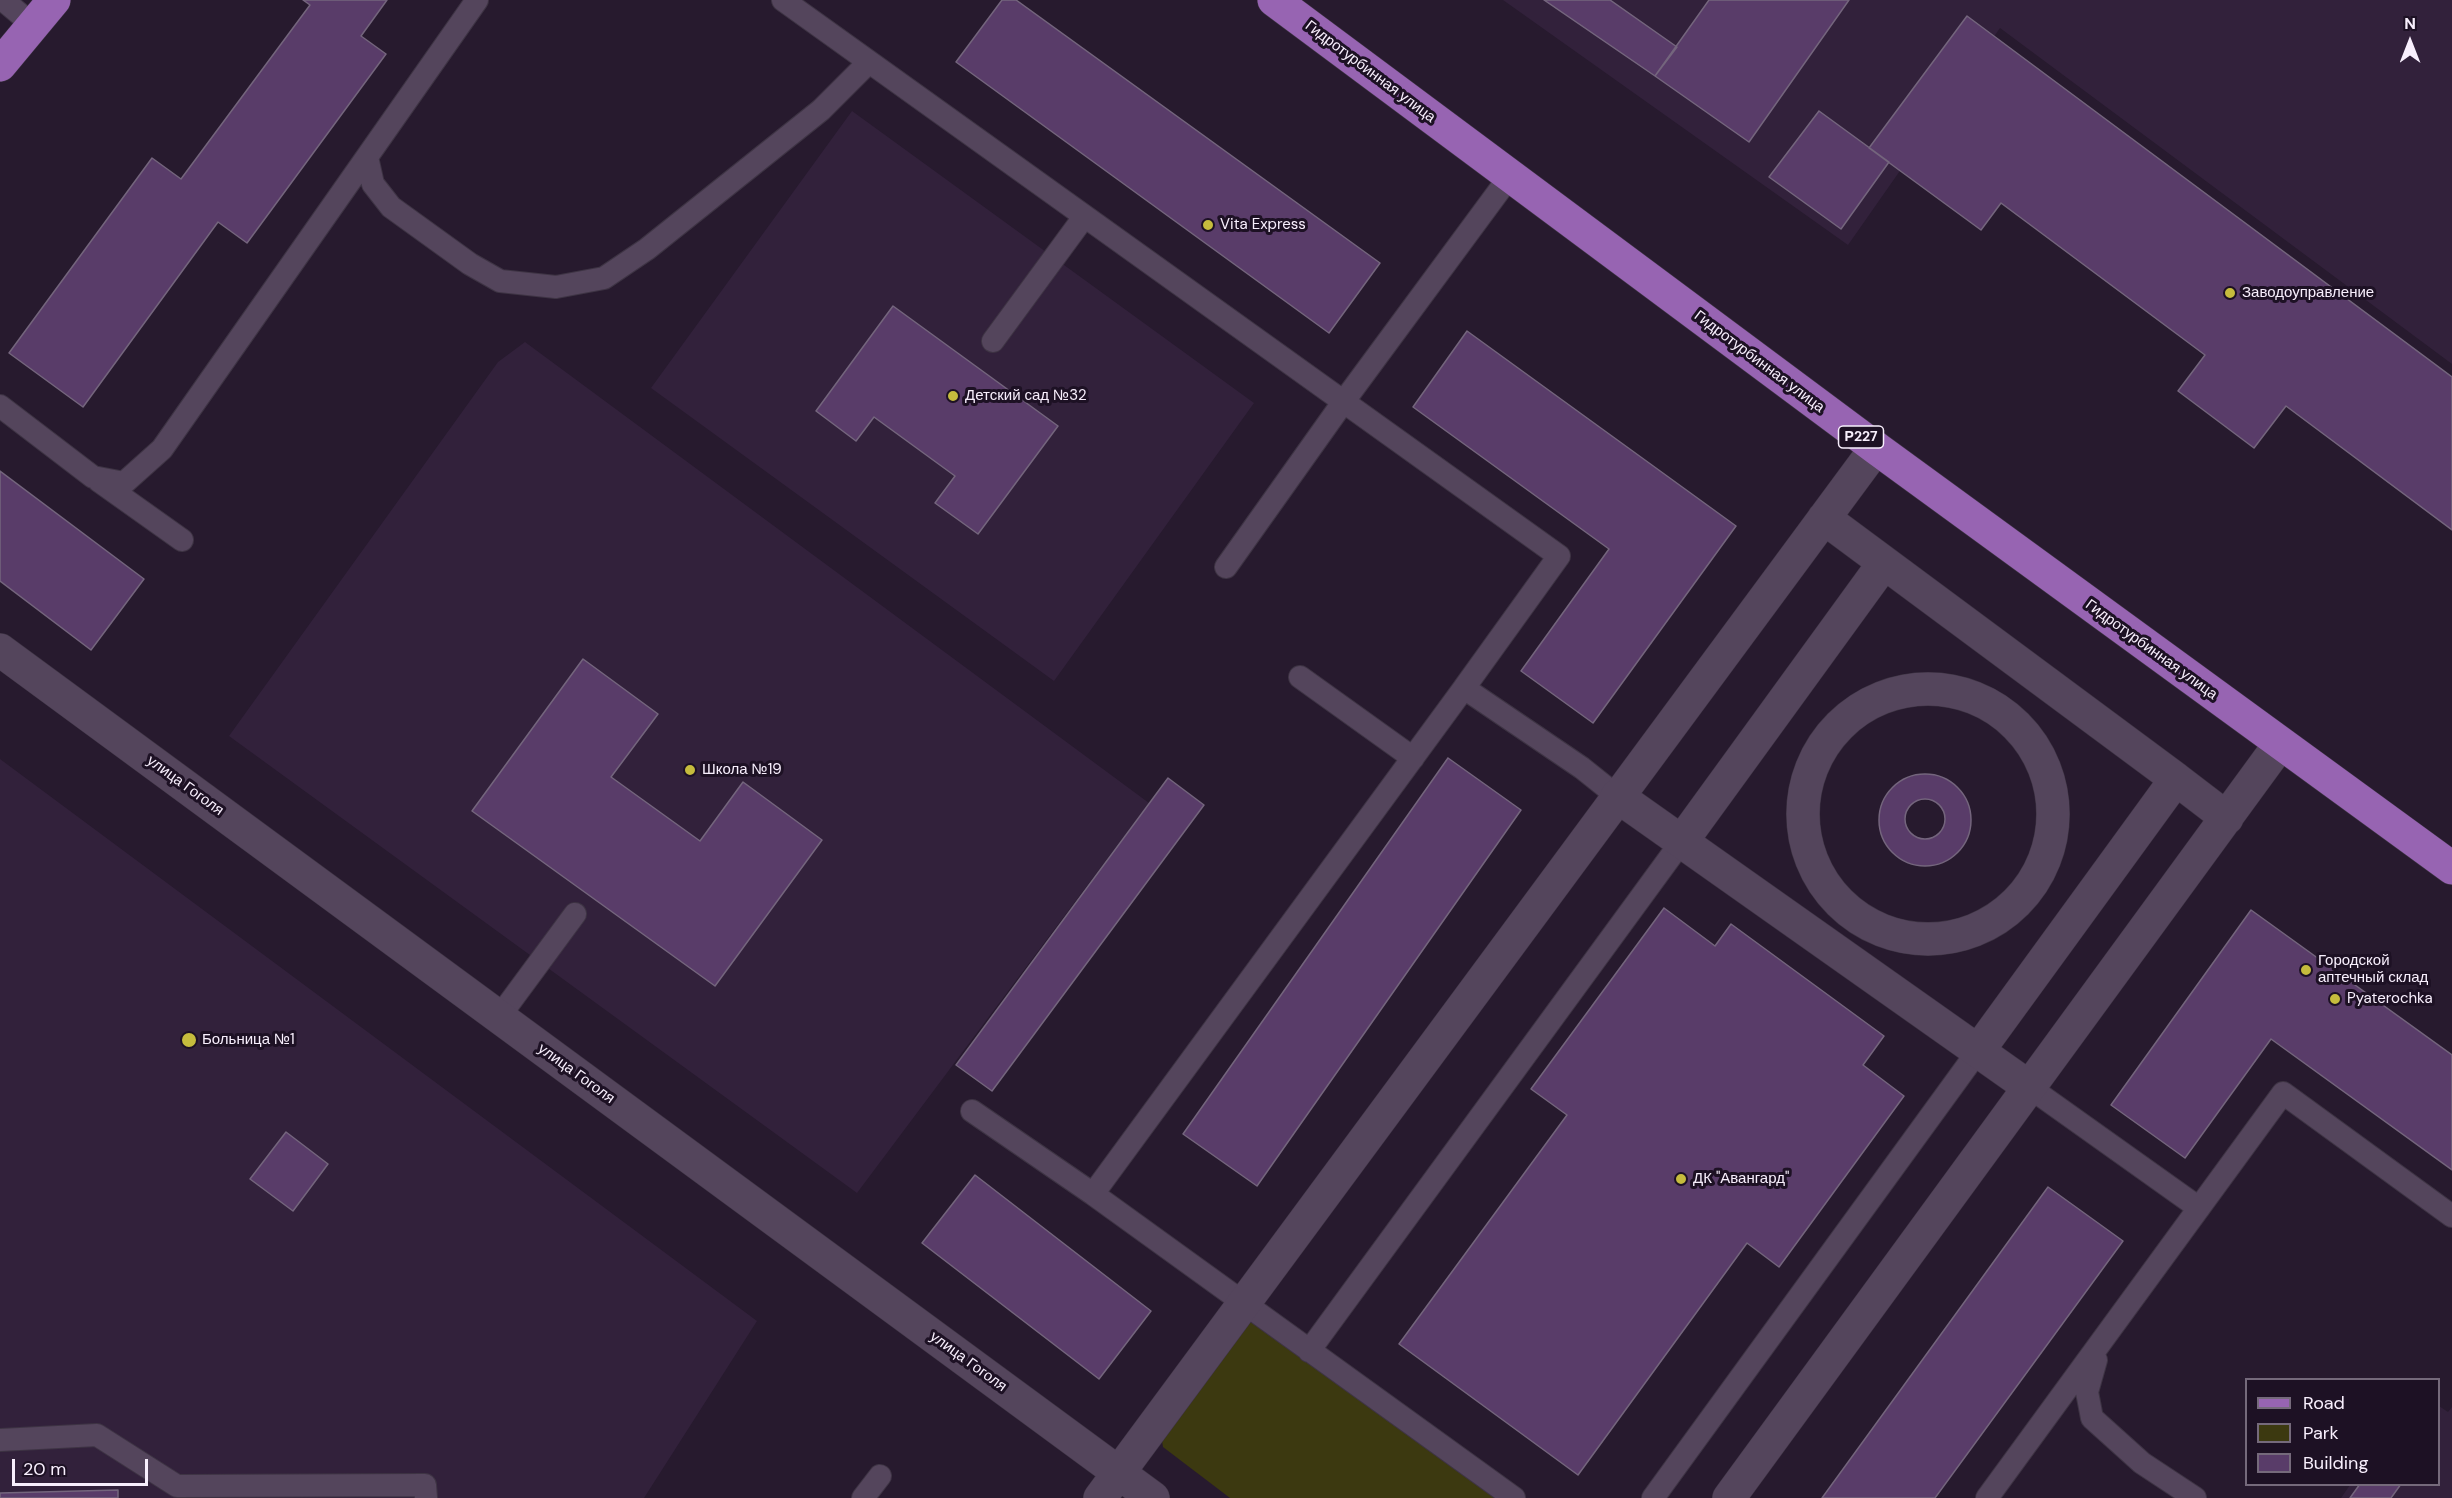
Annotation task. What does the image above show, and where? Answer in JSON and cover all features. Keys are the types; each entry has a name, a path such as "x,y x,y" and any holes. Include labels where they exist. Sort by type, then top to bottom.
{"main road":[{"path":"0,65 54,0"},
{"name":"Гидротурбинная улица","path":"1274,0 1876,448 2452,868"}],"street":[{"path":"1109,1485 1876,448"},
{"path":"1824,518 2227,818"},
{"path":"1682,841 1884,563"},
{"name":"улица Гоголя","path":"0,650 499,1017 1109,1485 1153,1498"},
{"path":"1998,711 2028,669"},
{"path":"1932,689 1962,694 1998,711 2014,723 2034,747 2047,774 2054,804 2051,841 2038,876 2014,906 1983,927 1947,938 1909,938 1873,927 1856,916 1842,906 1819,876 1805,841 1803,803 1812,767 1827,740 1847,718 1873,702 1902,692 1932,689"},
{"path":"1729,1498 2280,744"},
{"path":"1978,1051 2176,779"},
{"path":"1617,796 2030,1087"},
{"path":"1833,949 1856,916"}],"lane":[{"path":"3,0 33,24"},
{"path":"93,477 124,483 162,449 477,0"},
{"path":"783,0 1559,556 1093,1194"},
{"path":"367,157 373,184 391,207 470,264 500,281 556,287 604,278 647,249 821,110 868,63"},
{"path":"1226,567 1344,401 1510,176"},
{"path":"993,340 1084,217"},
{"path":"0,406 93,477 182,540"},
{"path":"1300,677 1413,758"},
{"path":"1464,688 1582,768 1617,796"},
{"path":"1309,1351 1682,841"},
{"path":"499,1017 575,914"},
{"path":"1653,1498 1978,1051"},
{"path":"2030,1087 2199,1208"},
{"path":"1987,1498 2283,1093 2452,1216"},
{"path":"972,1111 1093,1194 1514,1498"},
{"path":"2102,1342 2086,1392 2091,1418 2142,1463 2195,1498"},
{"path":"0,1440 97,1435 177,1486 425,1485 426,1498"},
{"path":"863,1498 880,1476"}],"shaded area":[{"path":"1503,0 2452,0 2452,364 2000,28 1848,245"},
{"name":"Детский сад №32","path":"852,111 1254,403 1054,681 651,388"},
{"name":"Школа №19","path":"525,342 1149,803 857,1193 229,736 498,362"},
{"name":"Больница №1","path":"0,759 757,1321 644,1498 0,1498"},
{"path":"2440,1407 2448,1412 2452,1407 2452,1498 2341,1498 2349,1486 2440,1486"}],"green space":[{"path":"1254,1322 1498,1498 1230,1498 1163,1447 1161,1434 1242,1324"}],"building":[{"path":"303,0 387,0 361,36 386,54 247,243 218,222 83,407 9,353 152,158 181,179 310,5"},
{"path":"1002,0 1016,0 1380,263 1329,333 956,62"},
{"path":"1544,0 1610,0 1677,47 1655,76"},
{"path":"1709,0 1849,0 1749,142 1655,76"},
{"name":"Заводоуправление","path":"1967,16 2452,377 2452,530 2286,406 2254,448 2178,391 2205,355 2001,203 1981,230 1869,148"},
{"path":"1819,111 1889,162 1841,229 1769,177"},
{"path":"893,306 1058,426 978,534 935,503 955,476 874,417 856,441 816,411"},
{"path":"1467,331 1736,526 1593,723 1521,671 1609,549 1413,407"},
{"path":"0,471 144,579 91,650 0,581"},
{"path":"583,659 658,714 611,777 700,841 743,782 822,840 715,986 472,811"},
{"path":"1448,758 1521,810 1257,1186 1183,1134"},
{"path":"1925,774 1943,778 1957,788 1967,802 1971,820 1967,838 1957,852 1943,862 1925,866 1907,862 1893,852 1883,838 1879,820 1883,802 1893,788 1907,778"},
{"path":"1168,778 1204,805 992,1091 956,1065"},
{"path":"1925,799 1933,800 1939,805 1944,811 1944,827 1939,833 1933,838 1925,839 1917,838 1911,833 1906,827 1905,819 1906,811 1911,805 1917,800"},
{"name":"ДК \"Авангард\"","path":"1664,908 1715,946 1731,924 1884,1036 1863,1065 1904,1096 1779,1267 1747,1243 1578,1475 1399,1344 1567,1115 1531,1089"},
{"path":"2251,910 2452,1055 2452,1170 2271,1039 2185,1158 2111,1105"},
{"path":"286,1132 328,1164 293,1211 250,1179"},
{"path":"975,1175 1151,1311 1099,1379 922,1243"},
{"path":"2048,1187 2123,1241 1935,1498 1822,1498"},
{"path":"2359,1486 2400,1486 2391,1498 2350,1498"},
{"path":"118,1490 118,1498 0,1498 0,1493"}],"place":[{"name":"Vita Express","path":"1208,225"},
{"name":"Заводоуправление","path":"2230,293"},
{"name":"Детский сад №32","path":"953,396"},
{"name":"Школа №19","path":"690,770"},
{"name":"Городской аптечный склад","path":"2306,970"},
{"name":"Pyaterochka","path":"2335,999"},
{"name":"Больница №1","path":"189,1040"},
{"name":"ДК \"Авангард\"","path":"1681,1179"}]}
